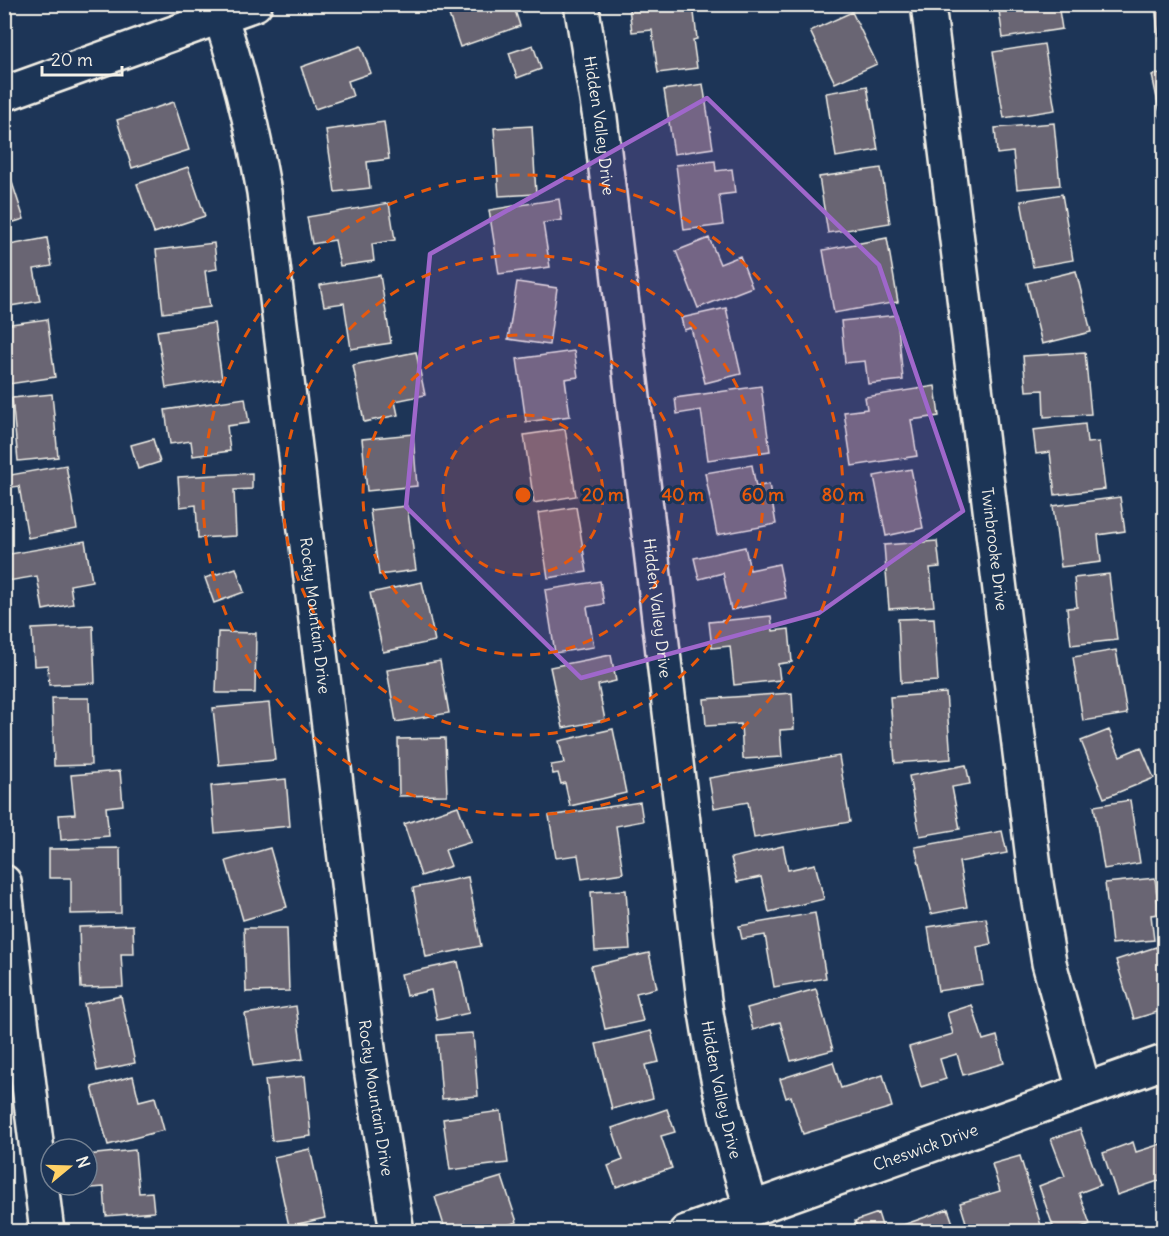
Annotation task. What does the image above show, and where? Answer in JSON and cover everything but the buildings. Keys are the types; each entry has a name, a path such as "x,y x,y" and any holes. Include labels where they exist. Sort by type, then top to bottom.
{"street":[{"path":"4,94 218,11 255,4"},
{"name":"Hidden Valley Drive","path":"581,4 600,118 704,1000 717,1082 738,1166 752,1209"},
{"name":"Twinbrooke Drive","path":"928,4 1036,883 1049,963 1084,1090"},
{"name":"Rocky Mountain Drive","path":"218,11 253,127 264,192 369,1056 397,1232"},
{"path":"4,882 47,1232"},
{"name":"Cheswick Drive","path":"686,1232 1164,1062"}],"highlighted area":[{"path":"707,98 879,265 963,511 819,613 581,678 406,507 430,254"}]}
